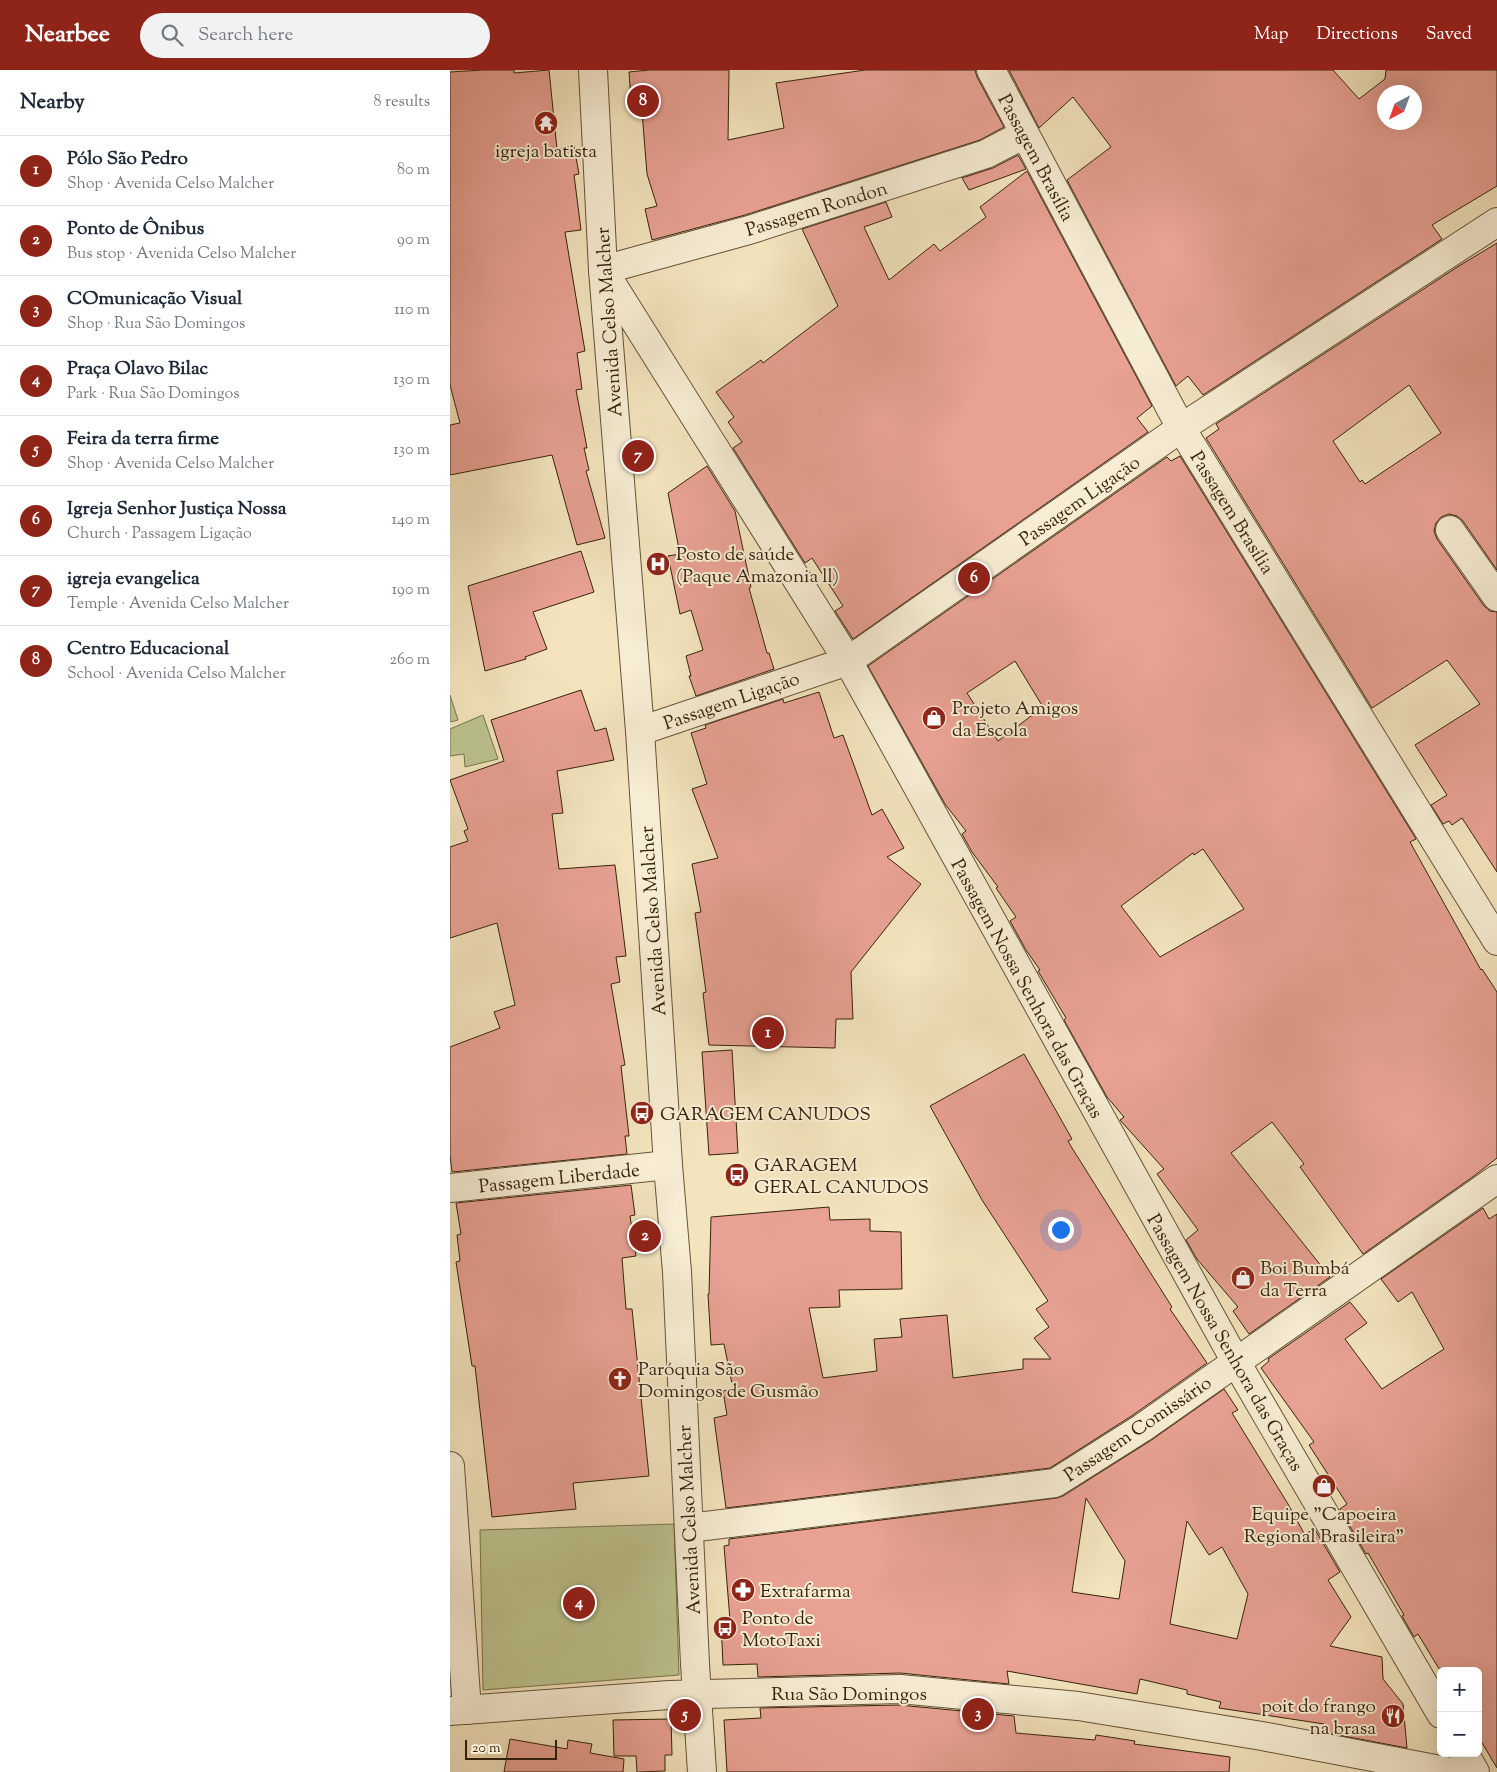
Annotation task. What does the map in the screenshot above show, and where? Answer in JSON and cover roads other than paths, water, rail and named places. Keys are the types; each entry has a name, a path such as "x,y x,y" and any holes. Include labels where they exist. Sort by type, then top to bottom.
{"street":[{"name":"Avenida Celso Malcher","path":"593,70 603,270 640,731 668,1165 677,1272 696,1695 702,1772"},
{"name":"Passagem Brasília","path":"991,70 1182,428 1497,941"},
{"name":"Passagem Rondon","path":"603,270 749,230 986,154 1024,133"},
{"name":"Passagem Ligação","path":"640,731 848,661 1182,428 1497,222"},
{"name":"Passagem Nossa Senhora das Graças","path":"603,270 848,661 1236,1362 1440,1712"},
{"path":"1450,530 1497,597"},
{"name":"Passagem Liberdade","path":"450,1188 668,1165"},
{"name":"Passagem Comissário","path":"689,1528 1055,1483 1142,1428 1497,1179"},
{"path":"450,1466 459,1711"},
{"name":"Rua São Domingos","path":"459,1711 669,1695 900,1689 1078,1706 1262,1736 1451,1772"},
{"path":"1466,1757 1475,1772"},
{"path":"1490,1772 1497,1769"}],"place":[{"name":"Centro Educacional","path":"643,101"},
{"name":"igreja batista","path":"546,123"},
{"name":"igreja evangelica","path":"638,456"},
{"name":"Posto de saúde (Paque Amazonia ll)","path":"658,564"},
{"name":"Igreja Senhor Justiça Nossa","path":"974,578"},
{"name":"Projeto Amigos da Escola","path":"934,718"},
{"name":"Pólo São Pedro","path":"768,1033"},
{"name":"GARAGEM CANUDOS","path":"642,1113"},
{"name":"GARAGEM GERAL CANUDOS","path":"737,1175"},
{"name":"Ponto de Ônibus","path":"645,1236"},
{"name":"Boi Bumbá da Terra","path":"1243,1278"},
{"name":"Paróquia São Domingos de Gusmão","path":"620,1379"},
{"name":"Equipe \"Capoeira Regional Brasileira\"","path":"1324,1486"},
{"name":"Extrafarma","path":"743,1590"},
{"name":"Praça Olavo Bilac","path":"579,1603"},
{"name":"Ponto de MotoTaxi","path":"725,1628"},
{"name":"COmunicação Visual","path":"978,1714"},
{"name":"Feira da terra firme","path":"685,1715"},
{"name":"poit do frango na brasa","path":"1393,1716"}]}
